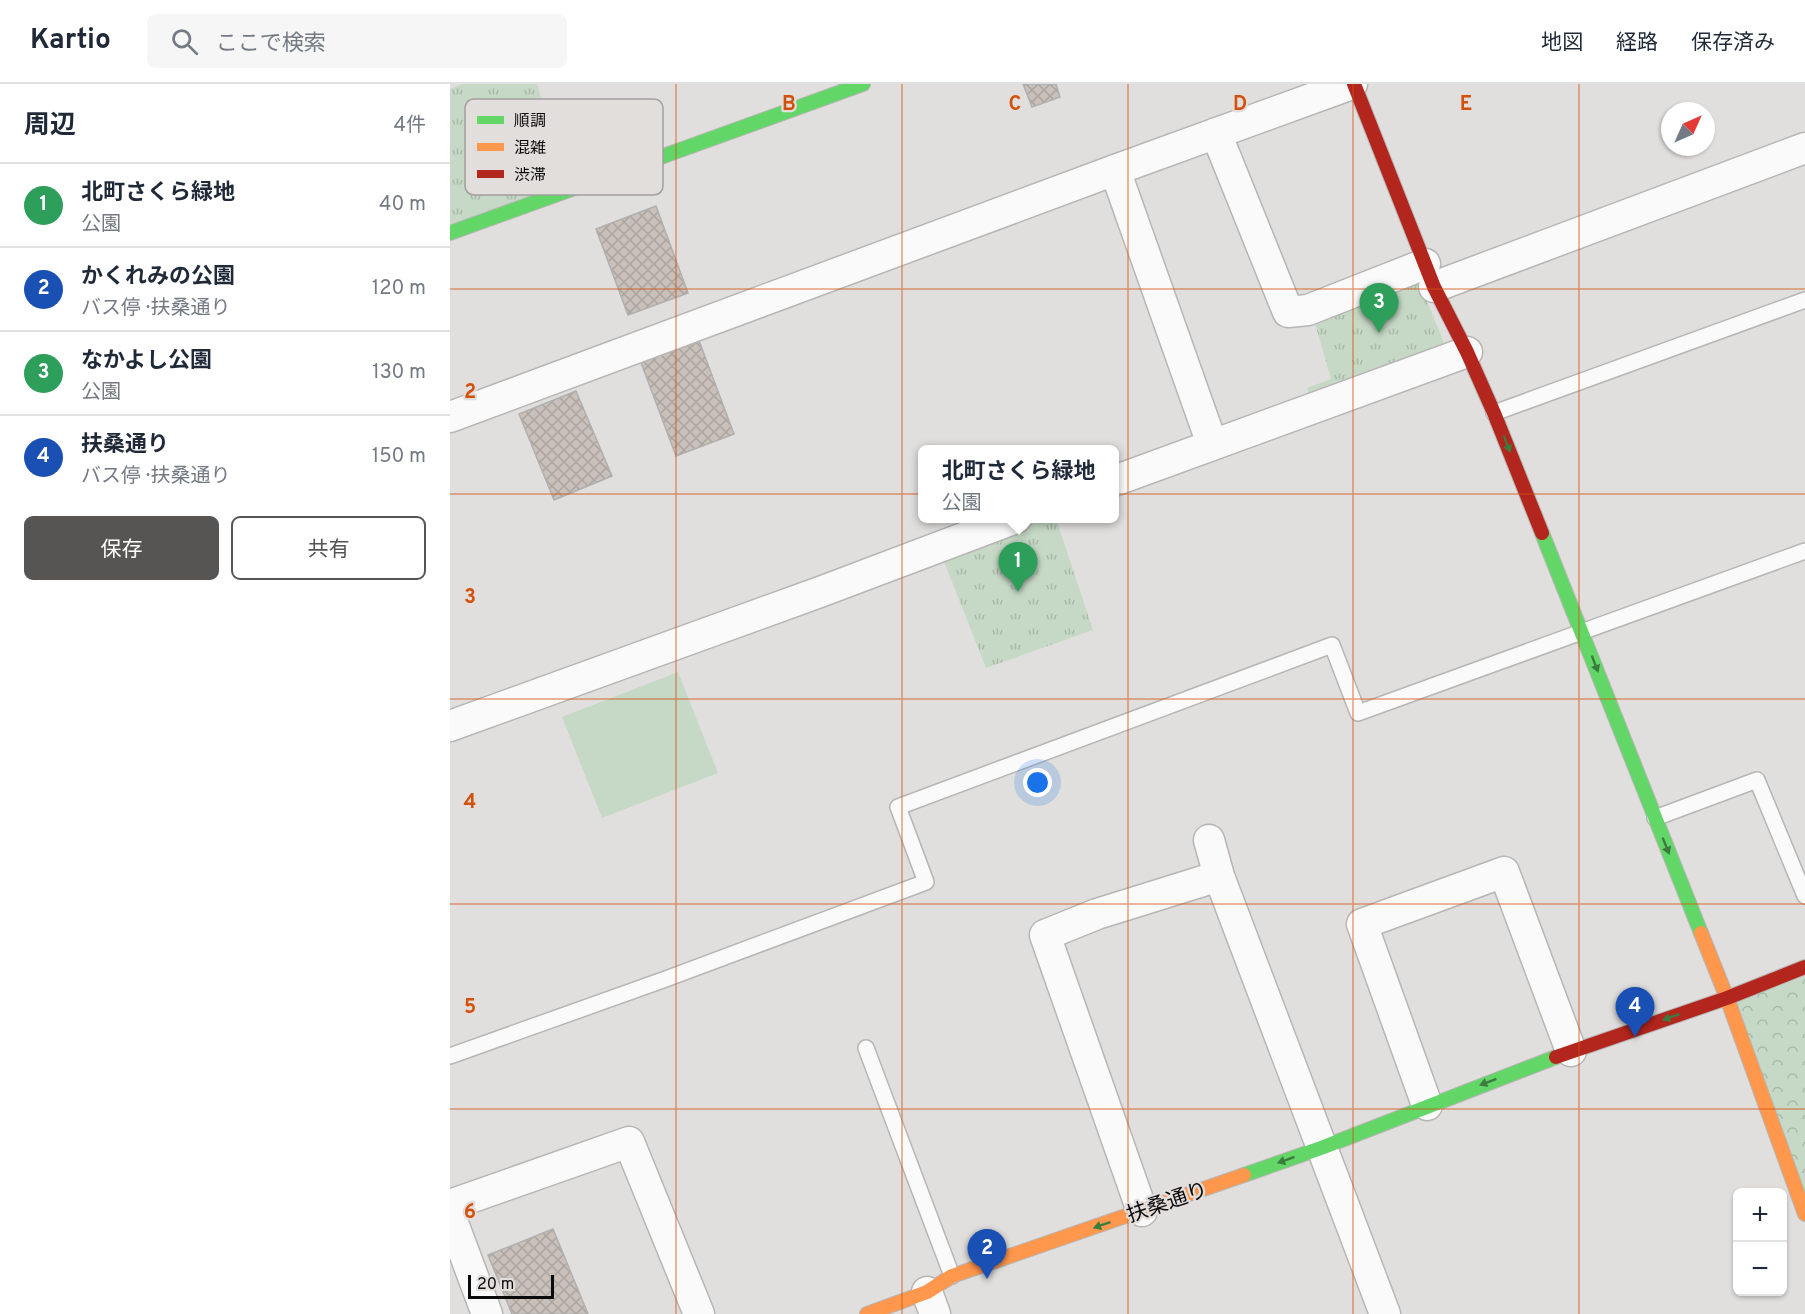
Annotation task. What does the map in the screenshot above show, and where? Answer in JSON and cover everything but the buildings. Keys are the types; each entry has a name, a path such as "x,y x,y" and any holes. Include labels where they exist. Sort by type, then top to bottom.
{"street":[{"path":"663,156 863,84"},
{"path":"450,417 1353,84 1430,275 1494,413 1582,632 1727,998 1805,1214"},
{"path":"1216,133 1288,312 1308,310 1430,275 1805,148"},
{"path":"1115,170 1212,444"},
{"path":"450,233 555,195"},
{"path":"1119,479 1467,352"},
{"path":"450,726 1005,523"},
{"path":"1209,840 1219,876 1385,1314"},
{"path":"1427,1105 1362,924 1504,872 1572,1051"},
{"path":"1142,1211 1045,935 1097,914 1219,876"},
{"name":"扶桑通り","path":"867,1314 931,1303 952,1276 1321,1148 1427,1105 1572,1051 1727,998 1805,968"},
{"path":"450,1204 628,1142 699,1314"},
{"path":"450,1215 488,1314"}],"lane":[{"path":"1494,413 1805,300"},
{"path":"450,1056 926,882 898,807 1332,645 1358,713 1805,551"},
{"path":"1655,818 1757,780 1805,896"},
{"path":"866,1048 952,1276"}],"green space":[{"path":"462,84 537,84 541,99 465,99 465,195 557,195 450,233 450,89"},
{"path":"1419,282 1445,345 1311,402 1307,388 1331,379 1314,320"},
{"path":"1031,523 1057,523 1093,630 986,668 941,554"},
{"path":"678,672 718,773 602,818 562,717"},
{"path":"1805,976 1805,1217 1733,1001"}],"traffic: fast":[{"path":"663,156 863,84"},
{"path":"450,233 555,195"},
{"path":"1542,533 1701,933"},
{"path":"1244,1175 1321,1148 1556,1057"}],"traffic: slow":[{"path":"1701,933 1727,998 1805,1214"},
{"path":"867,1314 927,1292 952,1276 1244,1175"}],"traffic: jam":[{"path":"1354,84 1434,287 1467,352 1494,413 1542,533"},
{"path":"1556,1057 1727,998 1805,967"}],"place":[{"name":"なかよし公園","path":"1379,333"},
{"name":"北町さくら緑地","path":"1018,592"},
{"name":"扶桑通り","path":"1635,1037"},
{"name":"かくれみの公園","path":"987,1279"}]}
